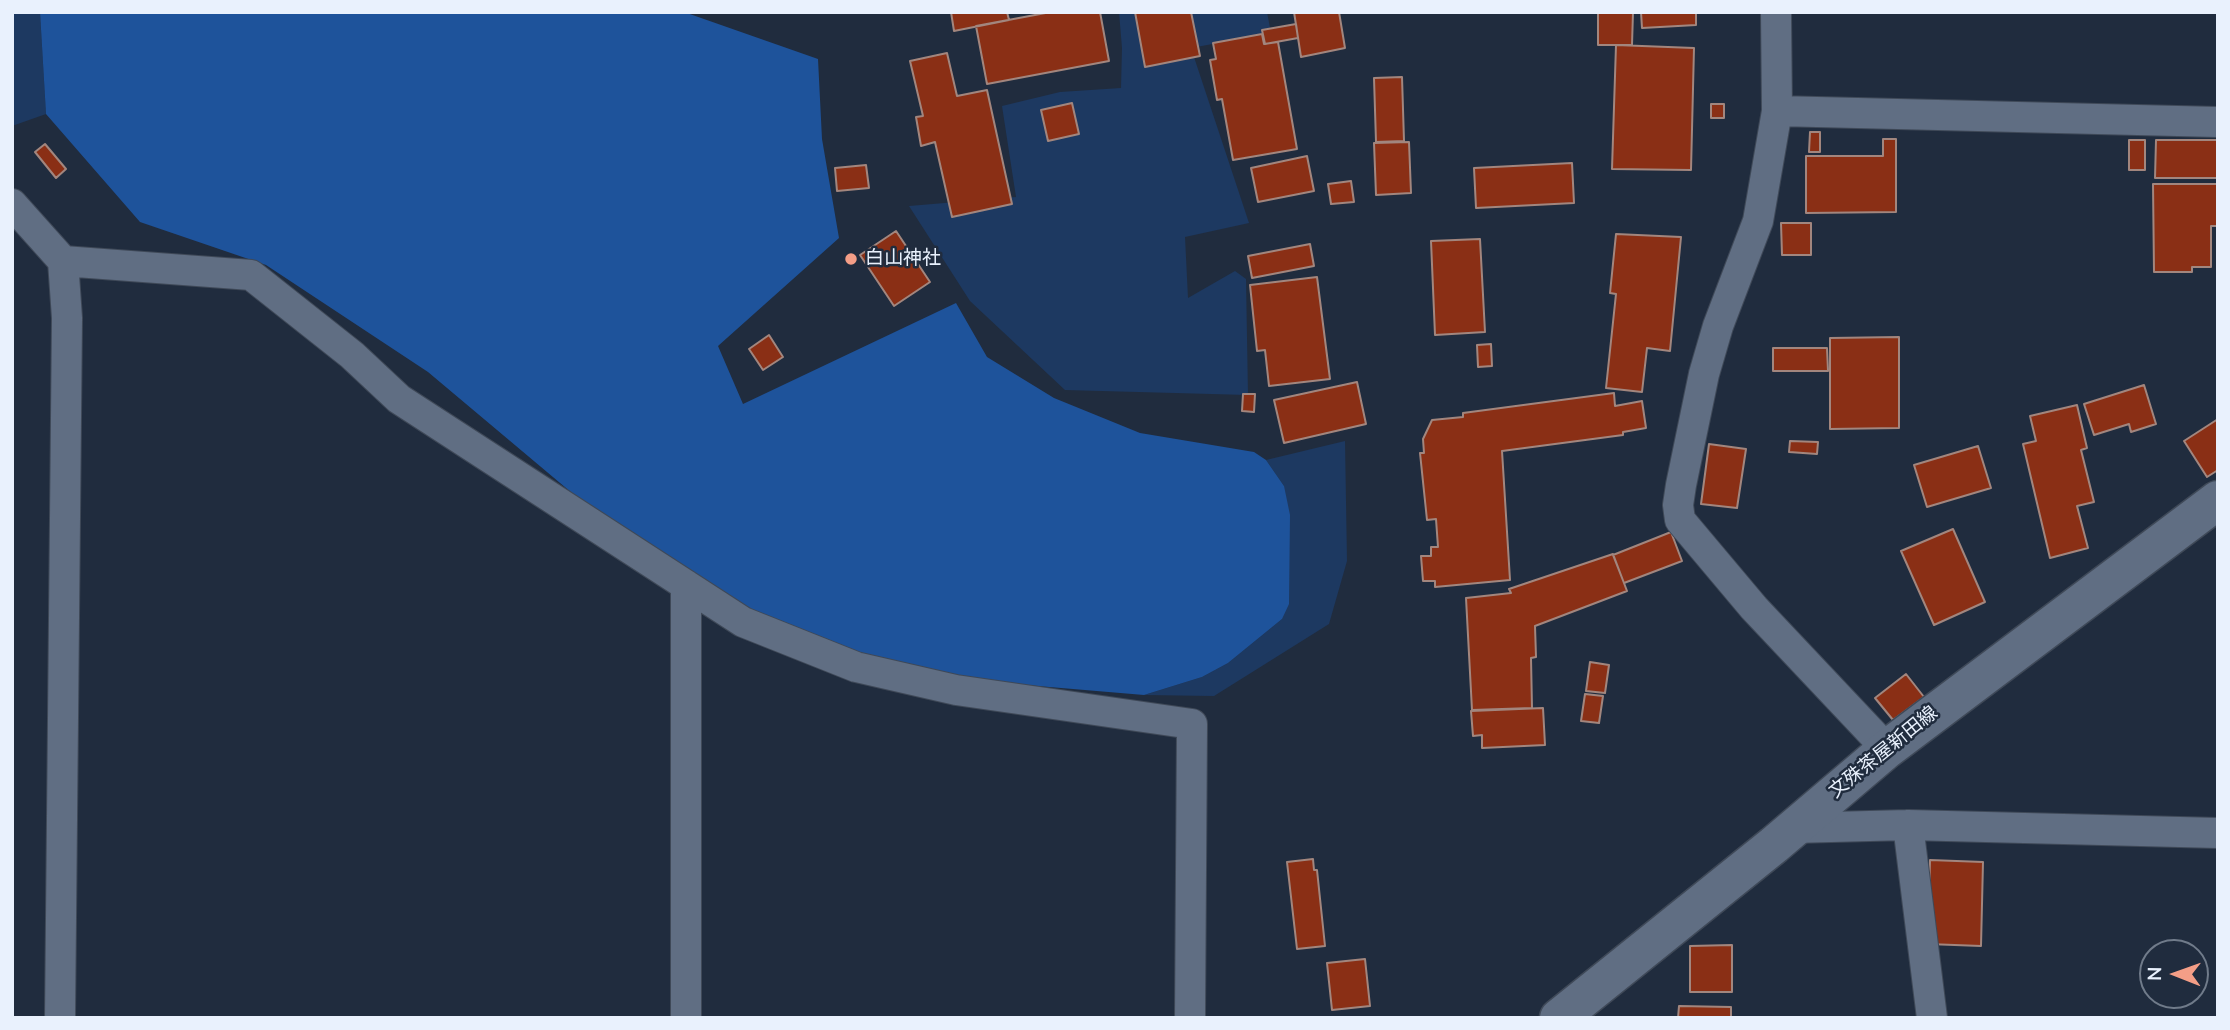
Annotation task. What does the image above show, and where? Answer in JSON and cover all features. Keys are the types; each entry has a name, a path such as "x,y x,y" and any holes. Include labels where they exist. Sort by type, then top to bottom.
{"main road":[{"name":"文殊茶屋新田線","path":"1559,1018 1887,749 2208,514"}],"street":[{"path":"1776,12 1777,111 1758,220 1718,326 1704,374 1681,485 1678,505 1680,520 1754,608 1887,749"},
{"path":"1777,111 2218,122"},
{"path":"12,204 63,261 67,318 60,1018"},
{"path":"63,261 251,275 352,355 399,399 743,622 856,667 956,690 1192,724 1190,1018"},
{"path":"686,585 686,1018"},
{"path":"1908,825 1932,1018"},
{"path":"1793,828 1908,825 2218,833"}],"shaded area":[{"path":"12,12 40,12 46,114 12,126"},
{"path":"40,12 684,12 818,59 822,139 839,238 718,346 743,404 956,303 987,357 1054,398 1140,433 1254,452 1266,460 1284,486 1290,515 1289,604 1282,619 1228,663 1202,677 1144,695 990,682 844,650 741,605 616,530 428,372 266,265 140,222 46,114"},
{"path":"1119,12 1267,12 1271,33 1191,48 1249,223 1185,237 1188,298 1235,271 1246,279 1248,395 1065,390 970,301 909,206 1016,197 1002,106 1060,92 1121,88"},
{"path":"1345,441 1347,561 1329,624 1214,696 1144,695 1202,677 1228,663 1282,619 1284,486 1266,460"}],"building":[{"path":"951,12 1007,12 1009,20 954,31"},
{"path":"1051,12 1100,12 1109,61 987,84 976,26"},
{"path":"1135,12 1191,12 1200,56 1145,67"},
{"path":"1294,12 1339,12 1345,48 1301,57"},
{"path":"1598,12 1633,12 1632,45 1598,45"},
{"path":"1641,12 1696,12 1696,25 1642,28"},
{"path":"1296,24 1298,38 1265,44 1262,30"},
{"path":"1262,34 1264,44 1278,42 1297,149 1233,160 1222,99 1217,100 1210,60 1216,59 1213,43"},
{"path":"1616,45 1694,48 1691,170 1612,169"},
{"path":"947,53 957,96 987,90 1012,204 952,217 935,142 921,146 916,117 923,116 910,61"},
{"path":"1402,77 1404,141 1376,142 1374,78"},
{"path":"1072,103 1079,134 1048,141 1041,110"},
{"path":"1711,104 1724,104 1724,118 1711,118"},
{"path":"1810,132 1820,132 1820,152 1809,152"},
{"path":"1883,139 1896,139 1896,212 1806,213 1806,156 1883,156"},
{"path":"2129,140 2145,140 2145,170 2129,170"},
{"path":"2156,140 2218,140 2218,178 2155,178"},
{"path":"1409,142 1411,193 1376,195 1374,143"},
{"path":"45,144 66,169 56,178 35,152"},
{"path":"1307,156 1314,191 1258,202 1251,168"},
{"path":"1572,163 1574,203 1476,208 1474,168"},
{"path":"866,165 869,188 837,191 835,168"},
{"path":"1351,181 1354,202 1331,204 1328,184"},
{"path":"2153,184 2218,184 2218,226 2211,226 2211,267 2192,267 2192,272 2154,272"},
{"path":"1781,223 1811,223 1811,255 1782,255"},
{"path":"896,231 930,282 894,306 860,255"},
{"path":"1616,234 1681,237 1670,351 1647,348 1642,392 1606,388 1616,294 1610,293"},
{"path":"1480,239 1485,332 1435,335 1431,241"},
{"path":"1310,244 1314,266 1252,278 1248,256"},
{"path":"1317,277 1330,379 1269,386 1265,350 1257,351 1250,285"},
{"path":"769,335 783,357 763,370 749,349"},
{"path":"1899,337 1899,428 1830,429 1830,338"},
{"path":"1491,344 1492,366 1478,367 1477,345"},
{"path":"1773,348 1827,348 1828,371 1773,371"},
{"path":"1357,382 1366,424 1284,443 1274,400"},
{"path":"2144,385 2156,424 2131,432 2129,424 2094,435 2084,404"},
{"path":"1614,393 1615,406 1642,401 1646,428 1623,432 1623,435 1502,451 1510,580 1435,587 1435,581 1423,581 1421,556 1431,556 1431,547 1438,547 1436,519 1427,520 1420,453 1424,453 1423,439 1432,420 1463,417 1463,413"},
{"path":"1243,394 1255,394 1254,412 1242,411"},
{"path":"2077,405 2087,448 2081,450 2094,502 2077,506 2088,548 2050,558 2023,444 2036,441 2030,416"},
{"path":"2218,419 2218,470 2207,477 2184,441"},
{"path":"1790,441 1818,442 1817,454 1789,452"},
{"path":"1709,444 1746,449 1737,508 1701,504"},
{"path":"1978,446 1991,488 1927,507 1914,465"},
{"path":"1953,529 1985,602 1934,625 1901,551"},
{"path":"1671,532 1682,561 1624,583 1613,555"},
{"path":"1613,554 1627,591 1535,626 1536,657 1531,658 1532,708 1472,710 1466,598 1511,593 1509,589"},
{"path":"1590,662 1609,665 1605,693 1586,691"},
{"path":"1906,674 1924,697 1893,720 1875,698"},
{"path":"1585,694 1603,696 1599,723 1581,721"},
{"path":"1543,708 1545,745 1482,748 1482,735 1473,736 1471,711"},
{"path":"1313,859 1314,870 1317,870 1325,946 1297,949 1287,862"},
{"path":"1930,860 1983,862 1981,946 1928,944"},
{"path":"1732,945 1732,992 1690,992 1690,946"},
{"path":"1365,959 1370,1006 1332,1010 1327,963"},
{"path":"1679,1006 1731,1007 1731,1018 1678,1018"}],"place":[{"name":"白山神社","path":"851,259"}]}
